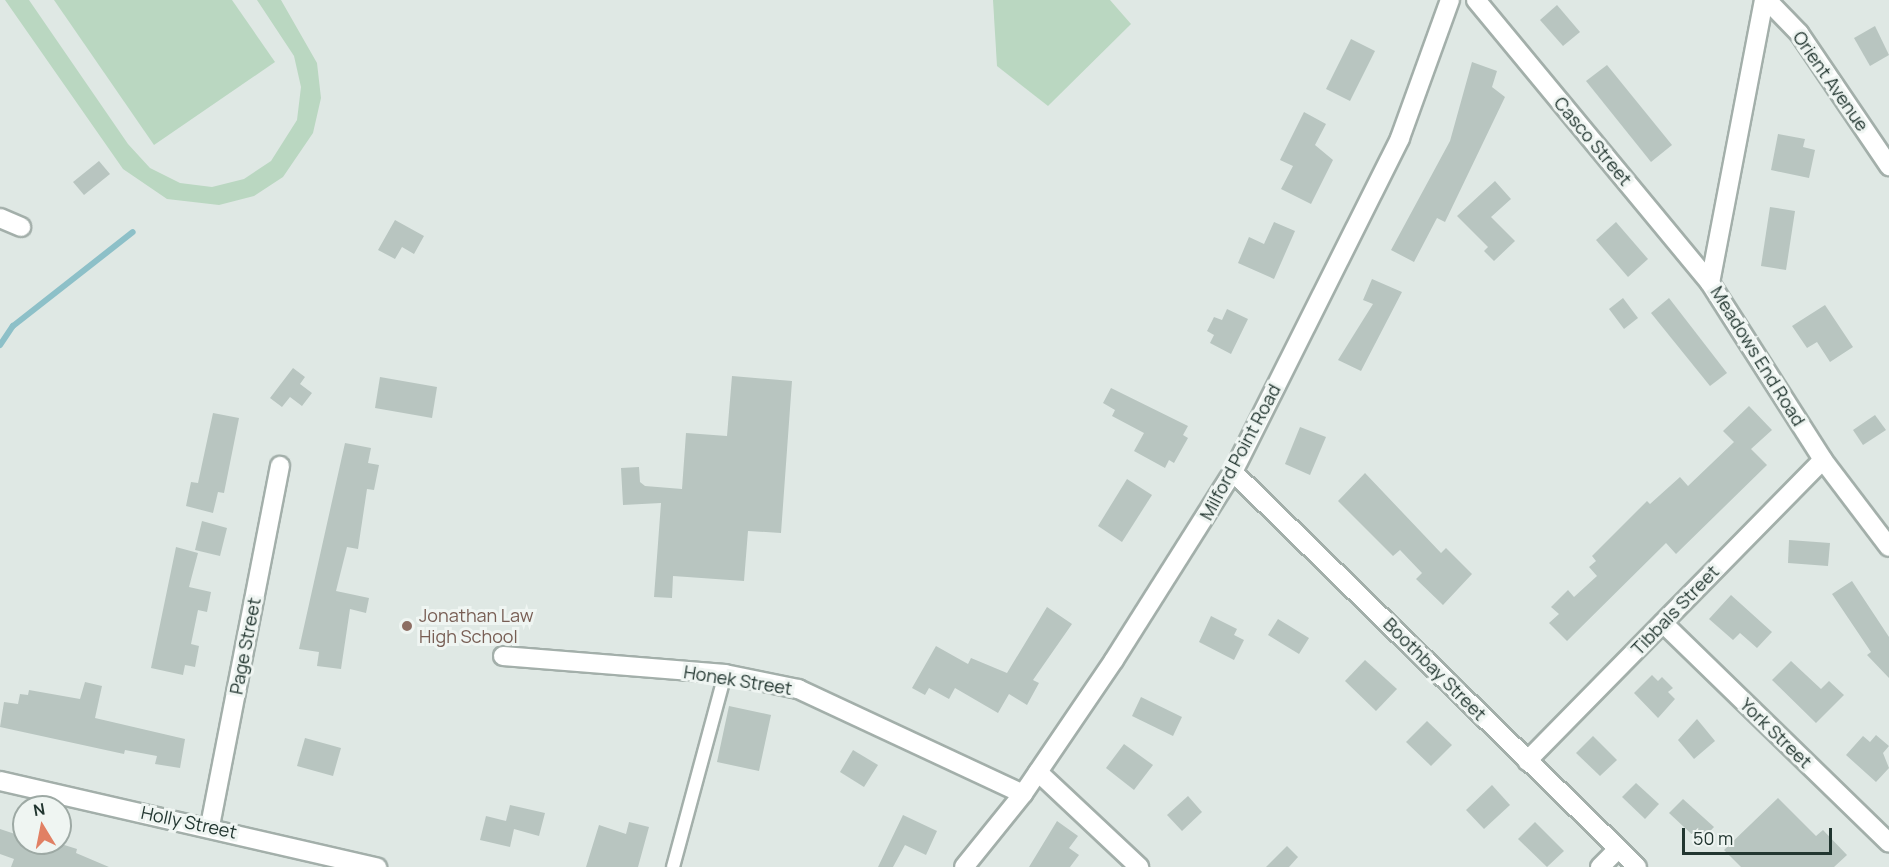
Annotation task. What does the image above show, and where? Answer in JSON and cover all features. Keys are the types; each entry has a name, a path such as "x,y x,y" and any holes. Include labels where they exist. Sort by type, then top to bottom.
{"street":[{"name":"Milford Point Road","path":"964,867 1023,795 1193,541 1233,472 1400,138 1450,0"},
{"name":"Casco Street","path":"1476,0 1710,283"},
{"name":"Meadows End Road","path":"1766,0 1710,283 1823,460 1889,547"},
{"name":"Orient Avenue","path":"1766,0 1799,33 1889,165"},
{"path":"0,218 21,226"},
{"name":"Tibbals Street","path":"1527,761 1823,460"},
{"name":"Page Street","path":"210,826 280,466"},
{"name":"Boothbay Street","path":"1233,472 1637,867"},
{"name":"York Street","path":"1663,623 1889,843"},
{"name":"Honek Street","path":"503,656 725,674 798,688 1023,795"},
{"path":"1038,772 1139,867"},
{"name":"Holly Street","path":"0,781 210,826 376,867"},
{"path":"1600,867 1618,849"}],"lane":[{"path":"673,867 725,674"}],"green space":[{"path":"5,0 29,0 128,144 150,168 180,183 212,187 244,179 271,161 297,120 301,87 294,56 257,0 281,0 317,63 321,98 313,133 283,177 254,196 219,205 167,199 123,169"},
{"path":"54,0 232,0 275,62 154,145"},
{"path":"993,0 1110,0 1131,24 1048,106 997,66"}],"building":[{"path":"1557,5 1580,32 1563,46 1540,20"},
{"path":"1875,26 1889,55 1870,66 1854,38"},
{"path":"1351,39 1375,51 1350,101 1326,89"},
{"path":"1472,62 1497,71 1492,87 1505,97 1445,222 1437,218 1414,262 1391,250 1450,141"},
{"path":"1607,65 1672,145 1651,162 1586,81"},
{"path":"1304,112 1326,124 1315,145 1333,160 1311,204 1281,189 1293,166 1280,160"},
{"path":"1778,134 1805,139 1803,147 1815,150 1809,178 1771,170"},
{"path":"99,161 110,174 84,195 73,182"},
{"path":"1495,181 1511,199 1491,217 1515,241 1494,261 1484,251 1488,247 1457,216"},
{"path":"1770,207 1795,211 1786,270 1761,266"},
{"path":"395,220 424,236 414,254 402,247 395,259 378,250"},
{"path":"1274,222 1295,231 1274,279 1238,263 1249,237 1264,244"},
{"path":"1616,222 1648,259 1628,277 1596,240"},
{"path":"1372,279 1402,292 1361,371 1338,360 1373,304 1363,300"},
{"path":"1623,298 1638,318 1624,329 1609,309"},
{"path":"1669,298 1727,373 1710,386 1651,313"},
{"path":"1825,305 1853,347 1830,362 1817,342 1807,348 1792,326"},
{"path":"1227,309 1248,319 1231,354 1210,343 1214,335 1207,331 1214,317 1222,320"},
{"path":"293,368 305,377 300,384 312,393 302,406 290,397 282,407 270,398"},
{"path":"732,376 792,381 781,533 748,531 744,581 673,576 672,598 654,597 661,503 623,505 621,468 639,467 640,482 645,486 682,489 686,433 727,436"},
{"path":"380,377 437,387 432,418 375,408"},
{"path":"1111,388 1188,426 1183,435 1188,438 1174,463 1169,460 1165,468 1134,451 1144,433 1112,416 1115,410 1103,403"},
{"path":"1749,406 1772,430 1751,449 1767,465 1676,554 1666,543 1567,641 1549,623 1559,614 1551,607 1568,590 1574,597 1597,576 1589,567 1596,561 1592,556 1647,501 1650,504 1680,477 1688,486 1734,442 1723,431"},
{"path":"213,413 239,418 224,493 218,492 213,513 186,506 191,482 198,483"},
{"path":"1875,415 1886,430 1863,445 1853,430"},
{"path":"1300,427 1326,437 1310,475 1285,464"},
{"path":"345,443 371,448 368,463 379,465 374,490 367,489 358,549 347,547 336,591 369,598 366,613 350,609 341,669 317,666 319,652 299,649"},
{"path":"1365,473 1441,553 1446,548 1472,574 1443,605 1416,579 1422,573 1400,550 1393,556 1338,501"},
{"path":"1127,479 1152,495 1122,542 1098,526"},
{"path":"202,521 227,528 220,556 195,550"},
{"path":"1789,540 1830,543 1828,566 1788,563"},
{"path":"176,547 198,553 189,587 211,592 207,612 198,610 191,644 199,646 195,667 185,665 183,675 151,668"},
{"path":"1852,581 1889,637 1889,678 1867,655 1871,652 1832,594"},
{"path":"1731,595 1772,632 1757,648 1740,633 1733,640 1709,619"},
{"path":"1047,607 1072,624 1033,680 1039,683 1027,705 1009,694 998,713 955,688 949,699 929,688 925,695 912,688 936,646 968,664 971,658 1007,673"},
{"path":"1211,616 1237,629 1234,635 1244,640 1234,660 1199,642"},
{"path":"1278,619 1309,638 1299,654 1268,635"},
{"path":"1365,660 1397,689 1376,711 1345,681"},
{"path":"1791,661 1821,689 1829,681 1844,695 1816,723 1772,680"},
{"path":"1652,675 1658,681 1662,677 1673,688 1668,692 1675,699 1658,718 1634,693"},
{"path":"85,682 102,686 95,718 185,739 180,768 155,764 157,756 125,750 124,754 0,727 4,702 18,704 20,694 28,695 29,690 80,699"},
{"path":"1141,697 1182,717 1173,736 1132,716"},
{"path":"729,706 771,715 759,771 717,762"},
{"path":"1697,719 1715,741 1694,759 1678,740"},
{"path":"1427,721 1452,745 1431,766 1406,742"},
{"path":"1876,735 1889,746 1883,753 1889,768 1876,782 1846,755 1863,736 1870,742"},
{"path":"1593,736 1617,760 1600,776 1576,753"},
{"path":"305,738 341,748 333,776 297,766"},
{"path":"1124,744 1153,765 1134,790 1106,768"},
{"path":"853,750 878,765 864,787 840,772"},
{"path":"1636,783 1659,804 1645,819 1622,797"},
{"path":"1492,785 1510,805 1484,829 1466,810"},
{"path":"1188,796 1202,812 1182,831 1167,815"},
{"path":"1778,798 1816,836 1823,830 1847,855 1834,867 1741,867 1724,850"},
{"path":"1683,799 1714,827 1700,842 1669,813"},
{"path":"510,805 545,813 539,836 514,829 510,847 480,840 486,816 506,821"},
{"path":"903,815 937,831 926,855 905,845 893,867 878,867"},
{"path":"1057,821 1078,836 1069,848 1079,855 1070,867 1029,867"},
{"path":"629,822 649,827 638,867 586,867 599,825 626,834"},
{"path":"1535,822 1564,851 1547,867 1518,839"},
{"path":"0,829 12,833 12,855 72,855 72,847 77,849 76,853 109,867 11,867 14,859 0,854"},
{"path":"1287,846 1298,857 1289,867 1266,867"}],"waterway":[{"path":"0,345 13,326 133,232"}],"place":[{"name":"Jonathan Law High School","path":"407,626"}]}
